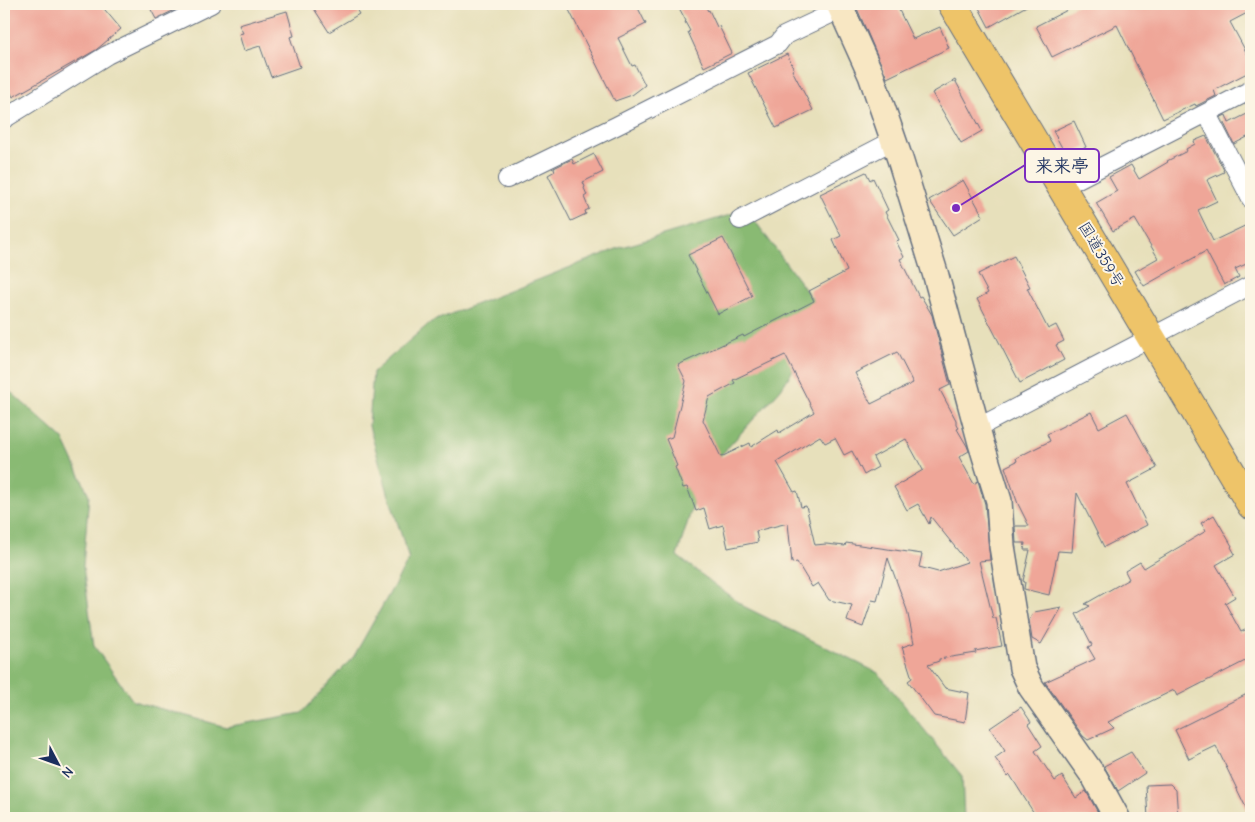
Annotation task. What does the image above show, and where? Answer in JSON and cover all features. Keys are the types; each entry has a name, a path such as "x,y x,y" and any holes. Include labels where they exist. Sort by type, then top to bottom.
{"highway":[{"name":"国道359号","path":"952,4 1152,338 1247,490"}],"street":[{"path":"4,119 107,55 211,4"},
{"path":"507,179 778,44 784,36 840,6 871,75 894,140 936,276 978,428 998,501 1002,546 1022,668 1031,687 1095,778 1117,818"},
{"path":"1062,187 1251,90"},
{"path":"1207,114 1251,199"},
{"path":"740,220 894,140"},
{"path":"978,428 1251,285"}],"green space":[{"path":"747,210 826,318 781,389 702,476 677,556 743,606 878,673 962,776 964,818 4,818 4,389 13,394 63,439 89,495 83,566 94,646 133,701 226,727 302,713 354,656 409,559 369,426 373,372 431,322 619,248"}],"building":[{"path":"4,4 100,4 121,29 96,50 13,97 4,80"},
{"path":"148,4 187,4 156,19"},
{"path":"311,4 353,4 359,14 329,32"},
{"path":"566,4 636,4 646,24 618,38 632,66 635,65 645,85 632,95 615,101"},
{"path":"677,4 704,4 717,27 719,26 732,53 704,67 688,32 690,31 686,21"},
{"path":"855,4 896,4 913,39 940,27 949,48 887,78"},
{"path":"977,4 1030,4 989,27"},
{"path":"1079,4 1251,4 1251,11 1230,22 1251,61 1251,71 1214,90 1216,96 1163,119 1117,25 1052,57 1036,26"},
{"path":"287,11 294,36 290,37 300,67 271,77 260,46 244,51 239,34 243,33 239,25"},
{"path":"787,54 794,69 792,70 813,110 776,128 748,73"},
{"path":"955,80 982,131 961,143 932,93"},
{"path":"1251,112 1251,135 1234,144 1221,117 1226,115 1229,123"},
{"path":"1074,121 1086,147 1067,157 1053,131"},
{"path":"1206,136 1224,172 1207,180 1217,201 1198,210 1213,241 1251,223 1251,262 1235,269 1239,277 1224,285 1206,251 1144,286 1135,271 1158,258 1135,219 1113,231 1096,203 1117,191 1109,177 1131,165 1139,179 1187,151 1186,149 1195,144 1194,141"},
{"path":"594,154 603,172 583,182 587,195 584,197 589,209 585,211 586,214 571,221 548,175 555,171 554,168 572,159 574,164"},
{"path":"866,172 870,180 873,178 888,210 885,212 899,240 896,241 904,257 900,259 919,297 921,296 932,315 950,385 940,390 956,420 959,428 957,429 969,451 959,457 974,484 978,481 985,504 990,560 979,561 993,618 996,618 1002,646 975,651 976,653 939,659 939,661 928,665 945,688 969,693 965,722 934,716 908,681 912,678 902,647 914,643 907,610 888,558 877,601 872,600 863,627 847,621 852,605 829,600 818,583 812,587 797,562 792,563 788,523 756,531 758,542 728,548 723,525 710,529 704,508 696,511 687,487 683,488 675,467 677,466 666,439 672,437 686,381 678,365 743,335 744,337 814,301 809,291 847,271 833,240 841,236 820,194","holes":["897,352 913,383 871,404 855,373","785,355 814,412 779,433 778,430 751,447 750,443 721,457 703,420 709,397 735,383 733,380","820,436 825,443 835,438 844,455 852,451 864,475 878,467 873,457 906,439 923,470 894,487 907,510 918,504 929,524 931,517 967,562 938,572 919,567 922,554 846,543 845,546 815,545 806,506 801,507 797,491 794,492 777,462"]},
{"path":"963,180 983,216 953,235 929,200"},
{"path":"723,238 752,296 718,314 688,255"},
{"path":"1014,256 1030,287 1027,288 1048,329 1056,325 1064,341 1056,345 1064,360 1020,383 977,299 988,293 978,274"},
{"path":"1091,412 1099,428 1127,413 1157,468 1127,484 1147,525 1104,547 1077,493 1072,552 1058,551 1049,595 1024,589 1025,582 1023,581 1030,550 1024,550 1025,543 1016,543 1015,526 1029,526 1018,504 1005,467 1017,461 1016,458 1050,441 1047,434"},
{"path":"1214,515 1235,554 1216,565 1235,597 1225,603 1241,632 1251,627 1251,658 1177,696 1174,690 1108,722 1114,728 1088,740 1083,736 1045,682 1095,659 1088,647 1092,645 1076,614 1090,606 1085,604 1129,579 1125,571 1140,562 1144,568 1206,531 1201,523"},
{"path":"1062,607 1041,644 1032,639 1029,620 1034,612"},
{"path":"1251,692 1251,818 1216,746 1189,759 1175,730"},
{"path":"1021,707 1031,722 1028,724 1042,746 1035,751 1055,781 1062,776 1076,798 1086,791 1101,818 1037,818 1010,775 1008,777 995,758 1005,751 990,728"},
{"path":"1131,752 1145,773 1118,791 1104,766"},
{"path":"1170,784 1176,790 1178,818 1148,818 1146,785"}],"place":[{"name":"来来亭","path":"956,208"}]}
